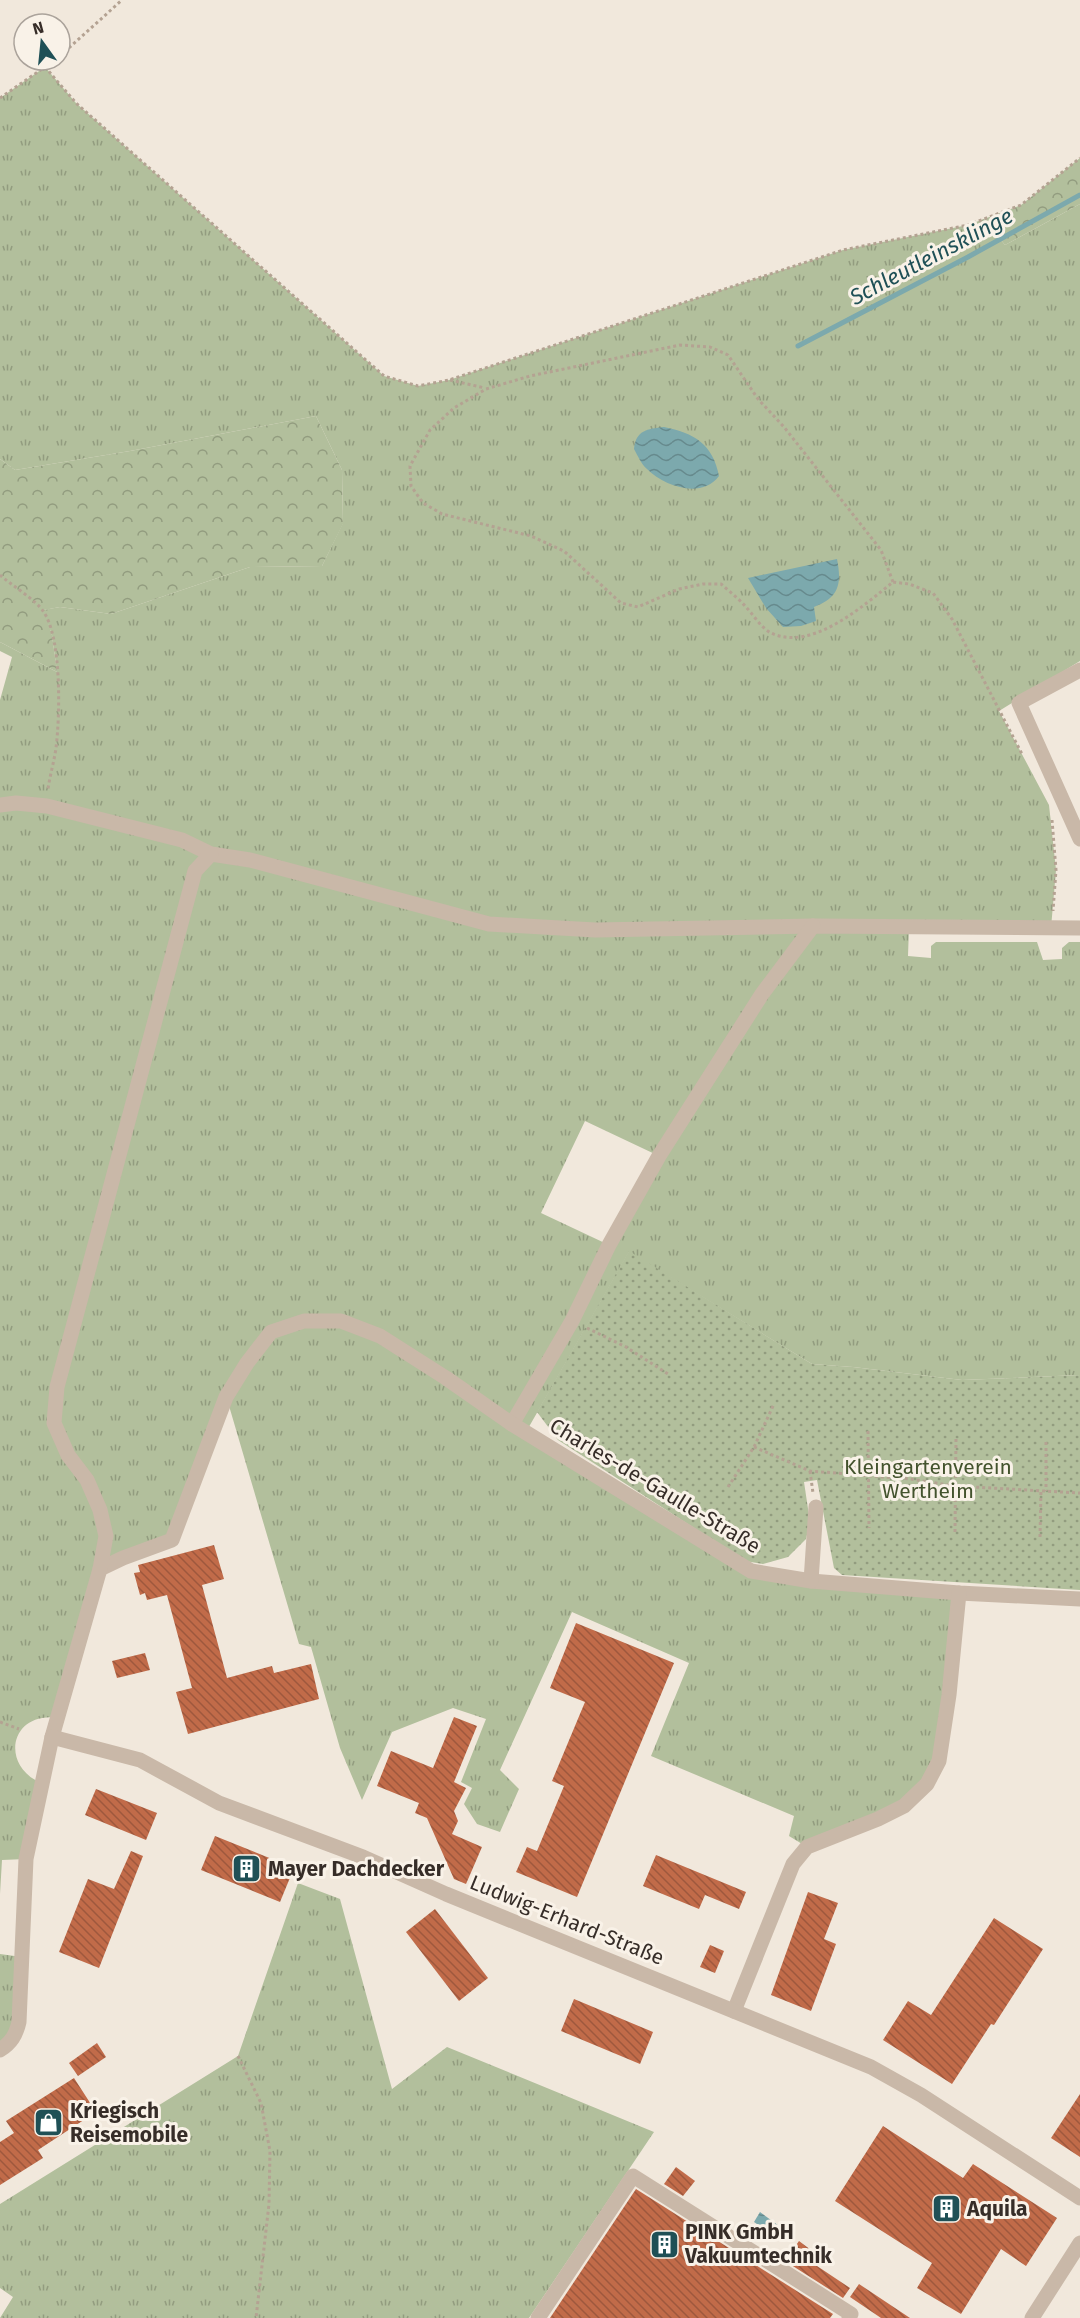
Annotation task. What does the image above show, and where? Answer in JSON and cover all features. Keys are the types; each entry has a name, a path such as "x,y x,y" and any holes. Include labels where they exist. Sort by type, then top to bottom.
{"street":[{"path":"1080,670 1019,704 1080,839"},
{"path":"0,805 16,802 47,806 182,840 211,854 250,860 489,924 595,930 813,926 1080,928"},
{"path":"0,2050 8,2045 16,2034 19,2022 26,1859 52,1737 100,1569 106,1536 100,1510 87,1480 68,1455 54,1424 57,1386 195,871 211,854"},
{"path":"512,1424 572,1321 609,1245 659,1156 762,994 813,926"},
{"name":"Charles-de-Gaulle-Straße","path":"100,1569 172,1540 226,1397 247,1363 271,1332 304,1321 341,1321 380,1336 512,1424 751,1571 811,1581 959,1593 1080,1599"},
{"path":"811,1581 816,1508"},
{"path":"734,2011 793,1864 807,1847 878,1819 904,1806 927,1784 939,1761 949,1695 959,1593"},
{"name":"Ludwig-Erhard-Straße","path":"52,1737 140,1760 219,1803 363,1857 446,1894 872,2067 921,2095 1080,2198"},
{"path":"538,2318 633,2176 850,2316"},
{"path":"1032,2318 1080,2243"}],"path":[{"path":"72,45 122,0"},
{"path":"0,98 38,72"},
{"path":"49,72 76,103 384,376 418,386 449,380 843,250 968,225 1021,205 1080,158"},
{"path":"893,582 881,550 784,426 758,399 728,355 710,347 680,345 530,376 486,389 454,408 430,430 410,466 411,486 423,502 442,514 531,536 564,551 621,603 638,607 679,589 703,584 721,584 769,632 785,638 810,636 862,608 893,582 909,584 933,593 952,619 1025,759"},
{"path":"449,380 486,389"},
{"path":"0,575 43,610 52,635 57,672 58,712 56,748 47,806"},
{"path":"1051,814 1056,870 1051,928"},
{"path":"572,1321 626,1347 668,1374"},
{"path":"728,1487 754,1447 774,1404"},
{"path":"868,1431 869,1528"},
{"path":"955,1532 956,1437"},
{"path":"1046,1442 1046,1491"},
{"path":"754,1447 810,1471 955,1486 1080,1492"},
{"path":"1040,1536 1041,1490"},
{"path":"0,1722 19,1729"},
{"path":"238,2056 261,2103 270,2151 269,2204 256,2318"}],"green space":[{"path":"38,72 49,72 76,103 384,376 418,386 449,380 843,250 968,225 984,219 1005,245 1080,204 1080,661 999,711 1049,805 1056,870 1051,928 909,927 908,956 931,958 931,946 936,942 1037,942 1043,960 1062,959 1062,948 1069,942 1080,942 1080,1375 962,1380 812,1364 629,1252 526,1432 751,1571 952,1592 939,1761 904,1806 807,1847 789,1836 794,1816 651,1756 689,1663 572,1612 500,1770 519,1789 500,1832 477,1824 464,1804 472,1788 461,1782 486,1719 453,1708 392,1732 362,1800 340,1748 311,1647 299,1644 227,1399 172,1540 100,1569 59,1718 43,1718 31,1722 16,1739 15,1750 18,1762 25,1772 37,1781 26,1859 2,1860 0,1894 0,700 12,657 0,651 0,642 57,672 52,635 43,610 60,607 111,614 250,567 322,566 343,523 342,470 316,416 15,470 0,459 0,98","holes":["585,1121 659,1156 609,1245 541,1213"]},
{"path":"1080,158 1080,204 1005,245 984,219 1021,205"},
{"path":"316,416 342,470 343,524 322,566 250,567 111,614 60,607 44,610 52,635 57,672 0,642 0,459 15,470"},
{"name":"Kleingartenverein Wertheim","path":"629,1251 812,1364 962,1380 1080,1375 1080,1590 842,1575 834,1568 817,1480 804,1482 810,1522 806,1539 788,1557 763,1564 745,1561 558,1440 537,1412"},
{"path":"298,1883 340,1899 392,2089 447,2047 654,2132 529,2318 0,2318 13,2297 0,2288 0,2204 238,2056"},
{"path":"0,1954 22,1957 19,2022 0,2050"}],"water":[{"path":"664,427 693,437 707,448 719,476 712,483 693,489 683,488 663,481 641,462 634,449 637,438 643,432"},
{"path":"837,559 839,583 837,589 829,599 814,607 816,621 801,626 783,627 766,608 748,578"},
{"path":"760,2212 779,2226 773,2235 754,2222"}],"building":[{"path":"214,1545 224,1579 202,1585 227,1678 272,1666 274,1673 311,1664 319,1699 188,1734 176,1692 192,1688 167,1595 147,1600 145,1593 140,1595 134,1573 140,1572 138,1565"},
{"path":"576,1623 674,1663 577,1897 516,1872 527,1847 537,1851 564,1786 552,1781 585,1702 550,1688"},
{"path":"145,1653 150,1670 117,1678 112,1661"},
{"path":"454,1717 477,1726 454,1782 466,1788 454,1811 458,1821 452,1834 482,1847 466,1884 454,1879 427,1818 415,1813 419,1803 377,1786 391,1751 433,1768"},
{"path":"96,1789 157,1813 146,1840 85,1815"},
{"name":"Mayer Dachdecker","path":"215,1836 294,1868 280,1902 201,1870"},
{"path":"131,1851 143,1856 99,1968 59,1952 88,1879 114,1889"},
{"path":"656,1855 746,1892 739,1909 705,1895 699,1909 643,1886"},
{"path":"808,1892 838,1903 824,1939 836,1944 811,2011 771,1995"},
{"path":"435,1909 488,1978 459,2001 406,1932"},
{"path":"994,1918 1043,1949 994,2025 991,2024 952,2084 883,2040 908,2001 931,2015"},
{"path":"710,1945 724,1951 715,1973 700,1967"},
{"path":"574,1999 653,2032 640,2064 561,2031"},
{"path":"97,2043 106,2057 78,2076 69,2063"},
{"path":"74,2078 96,2112 38,2150 43,2158 0,2185 0,2142 14,2133 6,2121"},
{"path":"1080,2094 1080,2157 1051,2138"},
{"name":"Aquila","path":"883,2126 963,2178 973,2164 1057,2218 1026,2266 1001,2249 961,2314 917,2288 932,2263 835,2201"},
{"path":"676,2167 695,2181 683,2196 664,2184"},
{"name":"PINK GmbH Vakuumtechnik","path":"636,2189 833,2314 830,2318 550,2318"},
{"path":"799,2241 811,2250 805,2258 850,2288 843,2298 785,2261"},
{"path":"859,2284 910,2318 881,2318 850,2297"}],"waterway":[{"name":"Schleutleinsklinge","path":"798,346 1080,195"}],"place":[{"name":"Mayer Dachdecker","path":"247,1869"},
{"name":"Kriegisch Reisemobile","path":"49,2123"},
{"name":"Aquila","path":"946,2209"},
{"name":"PINK GmbH Vakuumtechnik","path":"664,2244"}]}
